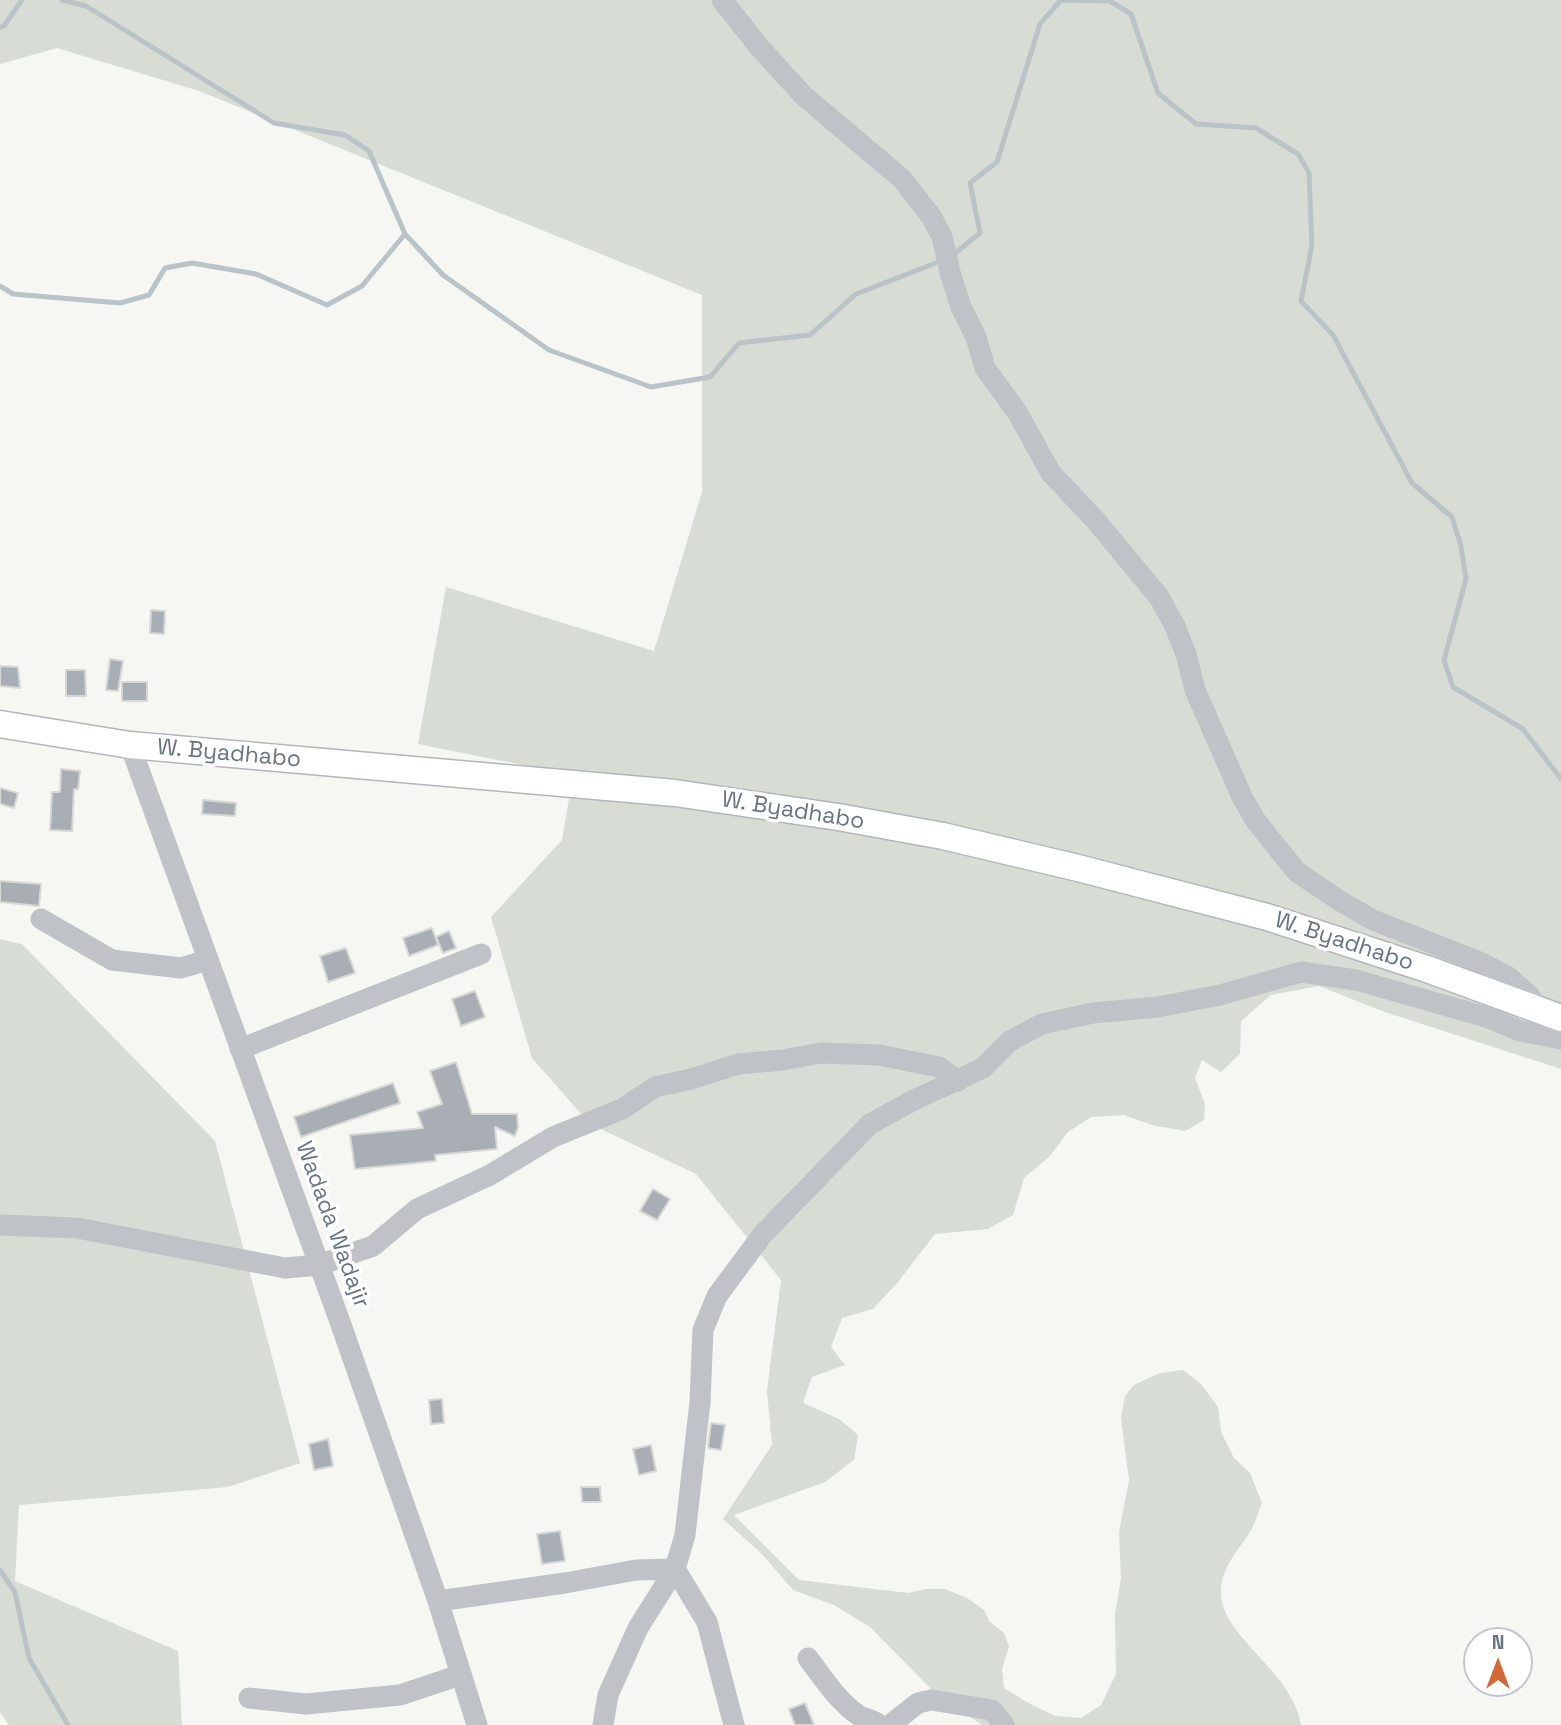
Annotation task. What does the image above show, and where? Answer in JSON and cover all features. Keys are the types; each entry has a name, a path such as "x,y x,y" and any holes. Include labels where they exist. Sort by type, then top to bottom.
{"main road":[{"name":"W. Byadhabo","path":"0,724 130,745 675,793 838,817 943,836 1268,917 1427,969 1549,1014"}],"street":[{"path":"722,0 760,48 804,96 902,179 931,216 942,237 961,307 976,337 985,368 1017,412 1051,473 1097,522 1159,597 1174,624 1186,654 1195,690 1243,799 1256,821 1297,872 1373,920 1507,976 1549,1014"},
{"name":"Wadada Wadajir","path":"130,745 438,1601 477,1725"},
{"path":"41,919 113,960 181,968 207,960"},
{"path":"240,1049 481,954"},
{"path":"603,1725 608,1695 638,1628 675,1569 685,1535 700,1402 703,1330 717,1296 763,1234 870,1124 983,1068 1010,1041 1042,1024 1093,1013 1158,1007 1220,995 1301,972 1356,980 1489,1018 1520,1031 1561,1040"},
{"path":"0,1224 77,1228 285,1268 319,1265 373,1246 417,1209 490,1175 553,1137 622,1109 655,1087 738,1064 822,1053 879,1055 939,1067 958,1081"},
{"path":"438,1601 636,1570 675,1569"},
{"path":"675,1569 707,1622 734,1725"},
{"path":"808,1658 825,1681 859,1716 879,1725"},
{"path":"248,1698 306,1704 400,1695 460,1675"},
{"path":"890,1725 918,1703 931,1700 992,1710 1004,1725"}],"shaded area":[{"path":"0,0 1561,0 1561,1069 1382,1011 1319,986 1271,995 1241,1021 1240,1054 1221,1072 1202,1060 1195,1078 1205,1104 1204,1120 1185,1131 1152,1125 1124,1115 1091,1117 1068,1132 1049,1157 1024,1178 1013,1215 988,1229 935,1234 873,1309 842,1318 831,1347 845,1365 812,1377 803,1403 839,1419 858,1435 854,1460 825,1482 734,1515 799,1580 908,1593 945,1589 967,1598 984,1610 989,1621 1004,1633 1009,1646 1002,1669 1004,1688 1055,1716 1081,1718 1101,1705 1116,1674 1115,1614 1121,1578 1119,1532 1129,1480 1121,1418 1125,1396 1134,1385 1160,1373 1183,1370 1201,1384 1218,1407 1221,1432 1234,1458 1250,1473 1262,1503 1252,1528 1233,1557 1222,1581 1224,1607 1243,1639 1285,1687 1295,1705 1301,1725 982,1725 935,1693 870,1627 834,1605 793,1590 762,1554 723,1519 772,1445 767,1391 781,1280 696,1174 590,1124 532,1058 491,917 562,840 573,775 418,744 446,587 654,651 702,492 702,295 199,91 57,48 0,64"},
{"path":"0,939 22,944 215,1141 300,1463 228,1487 19,1505 15,1581 178,1651 182,1725 9,1725 0,1712"}],"building":[{"path":"151,610 165,611 164,634 150,633"},
{"path":"110,659 123,661 118,691 106,690"},
{"path":"0,666 18,667 20,688 0,686"},
{"path":"66,670 85,670 86,696 66,696"},
{"path":"122,682 147,682 147,701 122,701"},
{"path":"61,769 80,771 78,789 74,789 72,831 50,830 52,792 60,792"},
{"path":"0,788 18,793 14,808 0,804"},
{"path":"203,800 236,803 235,816 202,814"},
{"path":"0,881 41,884 39,906 0,902"},
{"path":"432,928 438,945 409,956 403,938"},
{"path":"449,931 456,948 443,953 436,937"},
{"path":"346,948 355,973 328,982 320,956"},
{"path":"475,991 485,1017 461,1026 452,999"},
{"path":"456,1062 472,1114 517,1114 518,1127 515,1136 495,1127 497,1149 435,1155 436,1161 355,1169 350,1135 423,1128 417,1112 442,1104 430,1071"},
{"path":"393,1083 400,1103 301,1137 294,1117"},
{"path":"653,1189 670,1199 657,1220 640,1211"},
{"path":"442,1399 444,1423 431,1424 429,1400"},
{"path":"711,1423 725,1425 721,1450 708,1448"},
{"path":"328,1439 333,1466 314,1470 309,1444"},
{"path":"651,1445 656,1471 639,1475 633,1449"},
{"path":"581,1487 600,1487 601,1502 582,1502"},
{"path":"560,1531 565,1561 542,1564 537,1534"},
{"path":"805,1703 814,1725 795,1725 789,1709"}],"waterway":[{"path":"0,27 4,26 22,0"},
{"path":"62,0 86,6 274,123 345,135 369,151 405,234 443,275 549,350 651,387 710,377 739,343 810,335 856,294 941,261"},
{"path":"953,255 980,233 970,183 997,162 1040,24 1061,0 1110,1 1131,14 1158,93 1196,124 1256,128 1298,154 1309,173 1312,245 1301,301 1333,335 1412,483 1452,517 1461,546 1466,579 1444,660 1453,687 1523,729 1561,779"},
{"path":"0,286 13,294 120,303 149,295 165,268 192,263 256,274 327,305 362,286 405,234"},
{"path":"0,1570 15,1592 29,1658 68,1725"}]}
